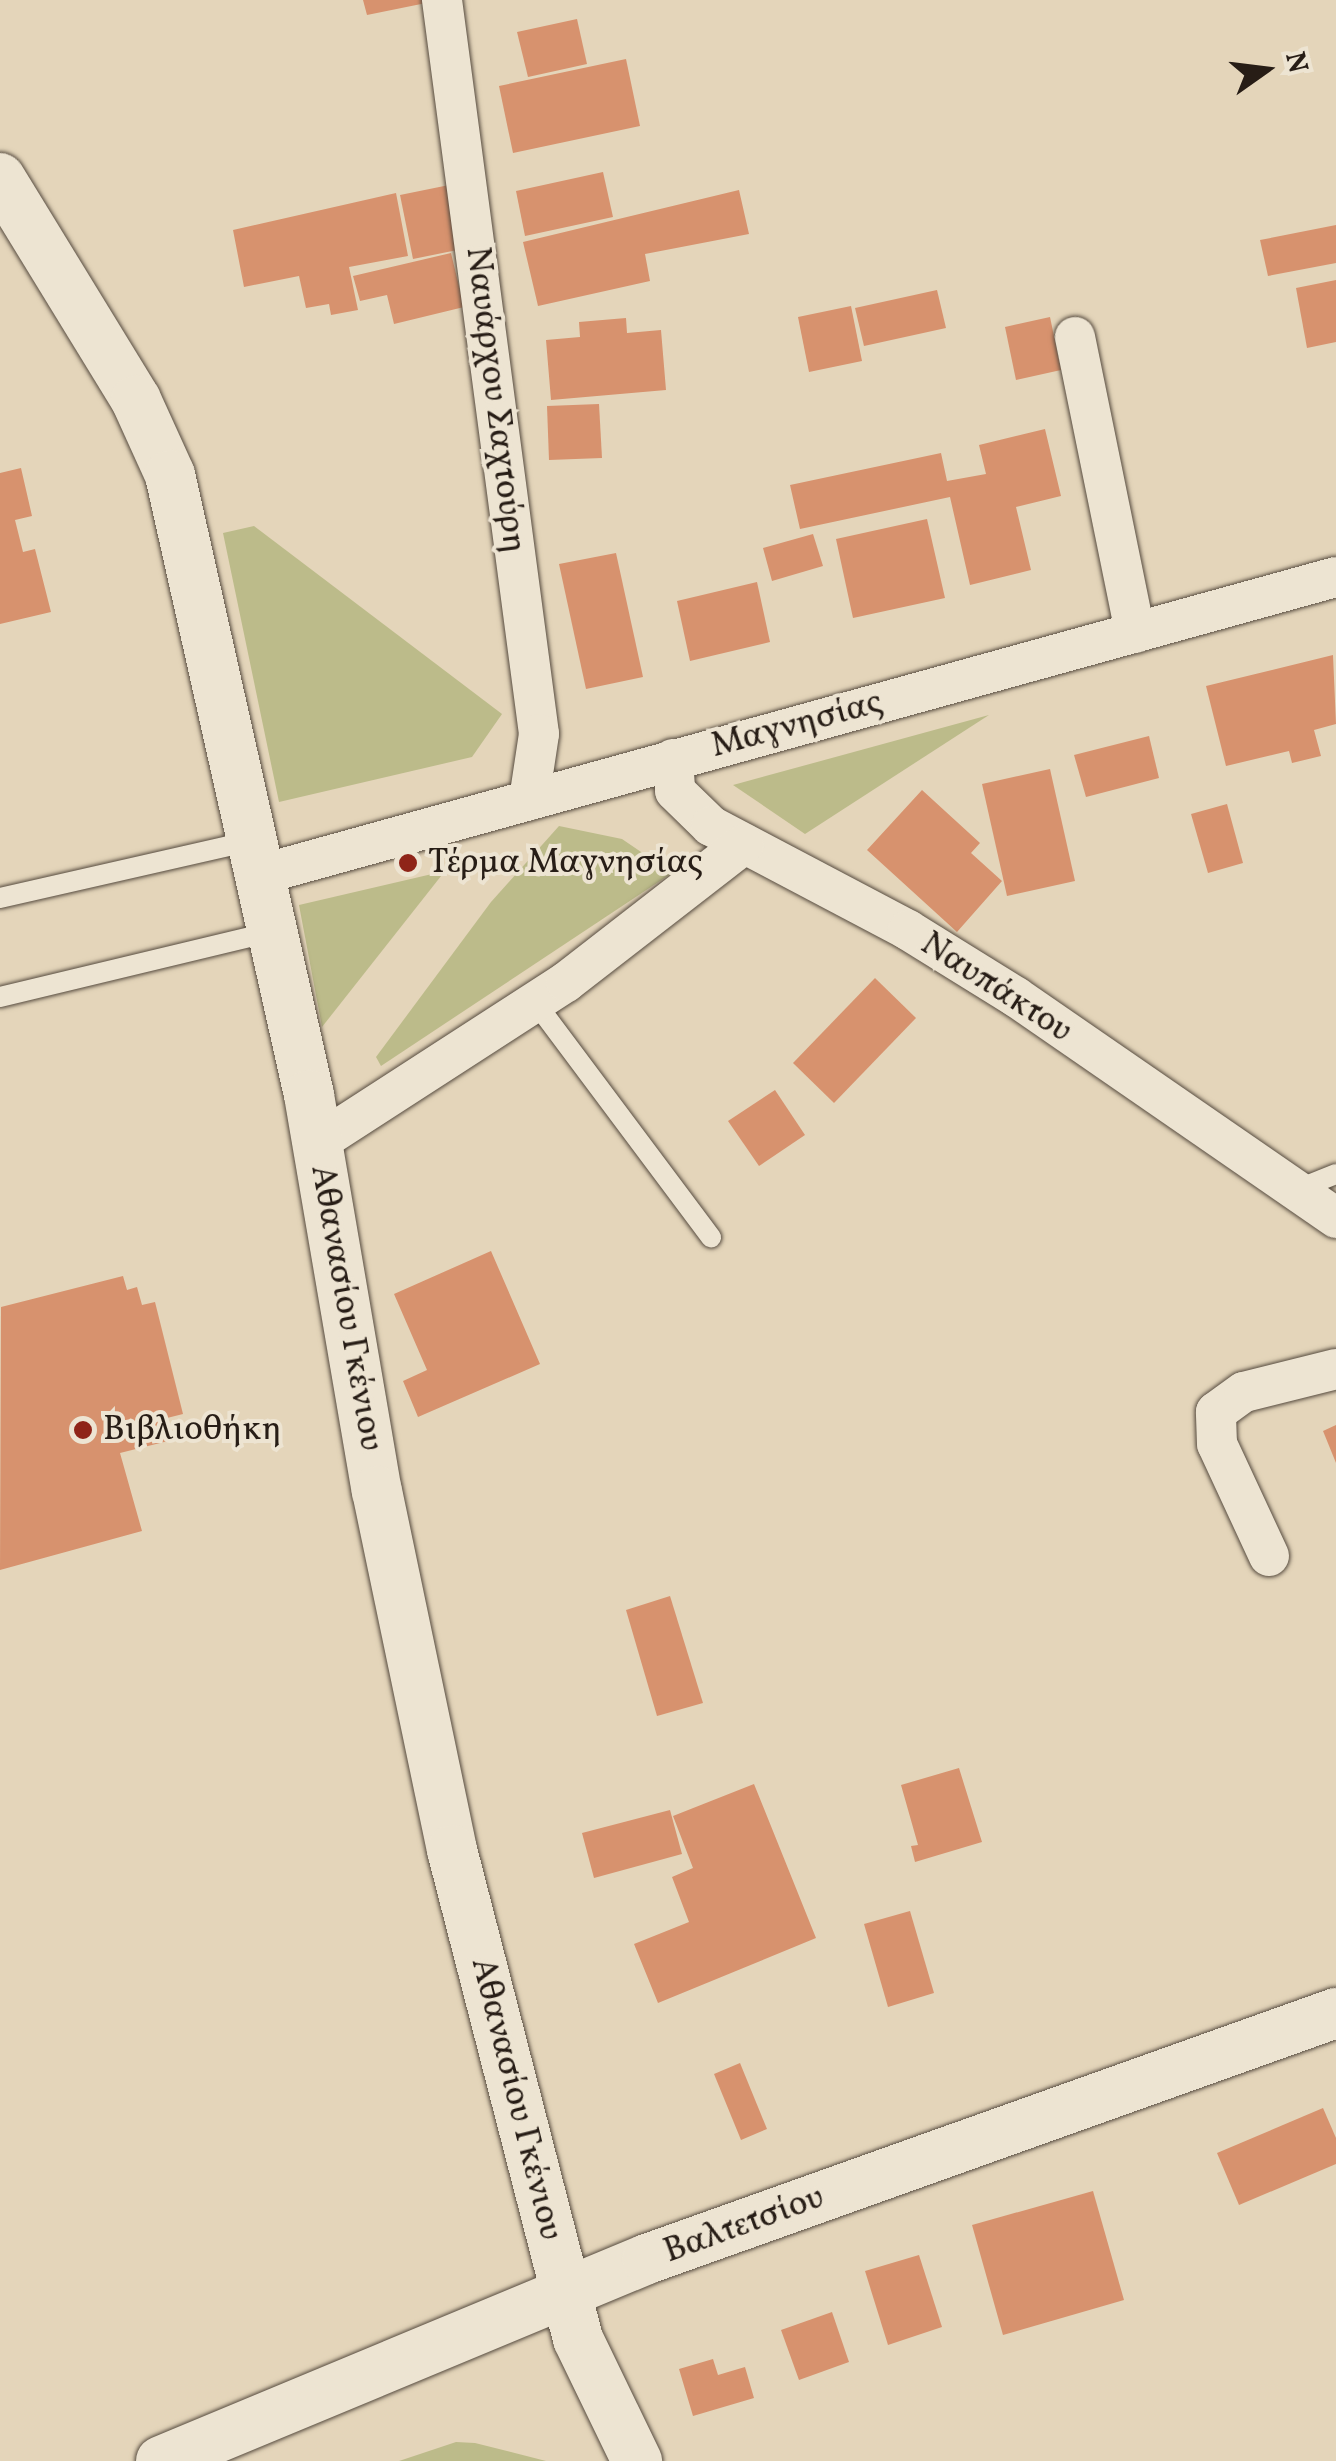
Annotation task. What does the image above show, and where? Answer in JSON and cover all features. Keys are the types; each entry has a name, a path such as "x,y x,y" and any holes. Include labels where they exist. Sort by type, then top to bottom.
{"street":[{"name":"Ναυάρχου Σαχτούρη","path":"442,0 539,734 529,800"},
{"name":"Αθανασίου Γκένιου","path":"0,178 136,400 170,476 317,1143 423,1718 564,2291 578,2339 638,2461"},
{"path":"1075,337 1135,633"},
{"name":"Μαγνησίας","path":"255,858 529,800 1336,577"},
{"name":"Ναυπάκτου","path":"673,760 671,782 682,801 744,844 1002,988 1336,1218"},
{"path":"317,1143 535,1002 744,844"},
{"path":"1269,1556 1217,1444 1216,1412 1244,1392 1336,1369"},
{"name":"Βαλτετσίου","path":"161,2461 564,2291 1336,2013"}],"lane":[{"path":"0,898 255,858"},
{"path":"0,997 271,932"},
{"path":"535,1002 711,1238"},
{"path":"1294,1190 1336,1174"}],"shaded area":[{"path":"254,526 502,714 472,757 279,802 223,533"},
{"path":"989,715 805,834 733,785"},
{"path":"559,826 622,839 672,873 381,1066 376,1057 491,902"},
{"path":"445,871 322,1027 299,905"},
{"path":"456,2442 475,2443 546,2461 399,2461"}],"building":[{"path":"363,0 431,0 431,2 367,15"},
{"path":"577,19 587,64 528,77 517,32"},
{"path":"626,59 640,126 513,153 499,86"},
{"path":"603,172 613,217 525,236 516,191"},
{"path":"459,183 472,247 413,259 400,195"},
{"path":"739,190 749,234 645,254 650,281 538,306 523,242"},
{"path":"396,193 408,256 349,267 358,310 331,315 329,304 306,308 299,276 244,287 233,230"},
{"path":"1336,225 1336,263 1268,276 1260,240"},
{"path":"451,253 464,307 394,324 387,295 360,301 353,276"},
{"path":"1336,280 1336,342 1307,348 1296,288"},
{"path":"937,290 946,328 864,346 855,308"},
{"path":"851,306 862,361 809,372 798,317"},
{"path":"1050,317 1061,370 1016,380 1005,327"},
{"path":"626,318 627,333 661,330 666,390 551,400 546,340 580,337 579,322"},
{"path":"599,404 602,458 549,460 547,406"},
{"path":"1045,429 1061,496 1016,507 1031,570 970,585 950,497 800,529 790,485 941,453 947,481 986,474 979,445"},
{"path":"21,468 32,516 15,520 23,552 35,549 51,612 0,624 0,473"},
{"path":"927,519 945,598 853,618 836,539"},
{"path":"813,534 823,566 772,581 763,548"},
{"path":"616,553 643,677 586,689 559,564"},
{"path":"757,582 770,642 690,661 677,601"},
{"path":"1333,655 1336,724 1314,730 1321,756 1292,763 1289,751 1226,766 1206,686"},
{"path":"1149,736 1159,778 1086,797 1074,755"},
{"path":"1050,769 1075,881 1007,896 982,784"},
{"path":"922,790 980,843 971,853 1002,881 957,932 867,850"},
{"path":"1227,804 1243,863 1208,873 1191,814"},
{"path":"875,978 916,1018 834,1103 793,1063"},
{"path":"775,1090 805,1135 759,1166 728,1121"},
{"path":"491,1251 540,1364 418,1417 403,1381 427,1370 394,1294"},
{"name":"Βιβλιοθήκη","path":"123,1276 127,1290 137,1287 142,1305 155,1302 183,1414 163,1419 168,1441 120,1453 142,1531 0,1570 1,1307"},
{"path":"1336,1425 1336,1463 1323,1431"},
{"path":"670,1596 703,1703 657,1716 626,1610"},
{"path":"959,1768 982,1842 915,1862 911,1846 918,1845 901,1785"},
{"path":"754,1784 816,1938 658,2003 634,1944 689,1922 672,1877 693,1868 673,1816"},
{"path":"670,1810 682,1854 594,1878 582,1833"},
{"path":"910,1911 934,1993 888,2007 864,1924"},
{"path":"740,2063 767,2129 741,2140 714,2074"},
{"path":"1323,2108 1336,2138 1336,2164 1239,2205 1217,2153"},
{"path":"1093,2191 1124,2300 1003,2335 972,2225"},
{"path":"919,2255 942,2327 888,2345 865,2271"},
{"path":"832,2312 849,2362 799,2380 781,2330"},
{"path":"713,2359 718,2375 745,2367 754,2398 693,2416 679,2369"}],"place":[{"name":"Τέρμα Μαγνησίας","path":"408,863"},
{"name":"Βιβλιοθήκη","path":"83,1430"}]}
